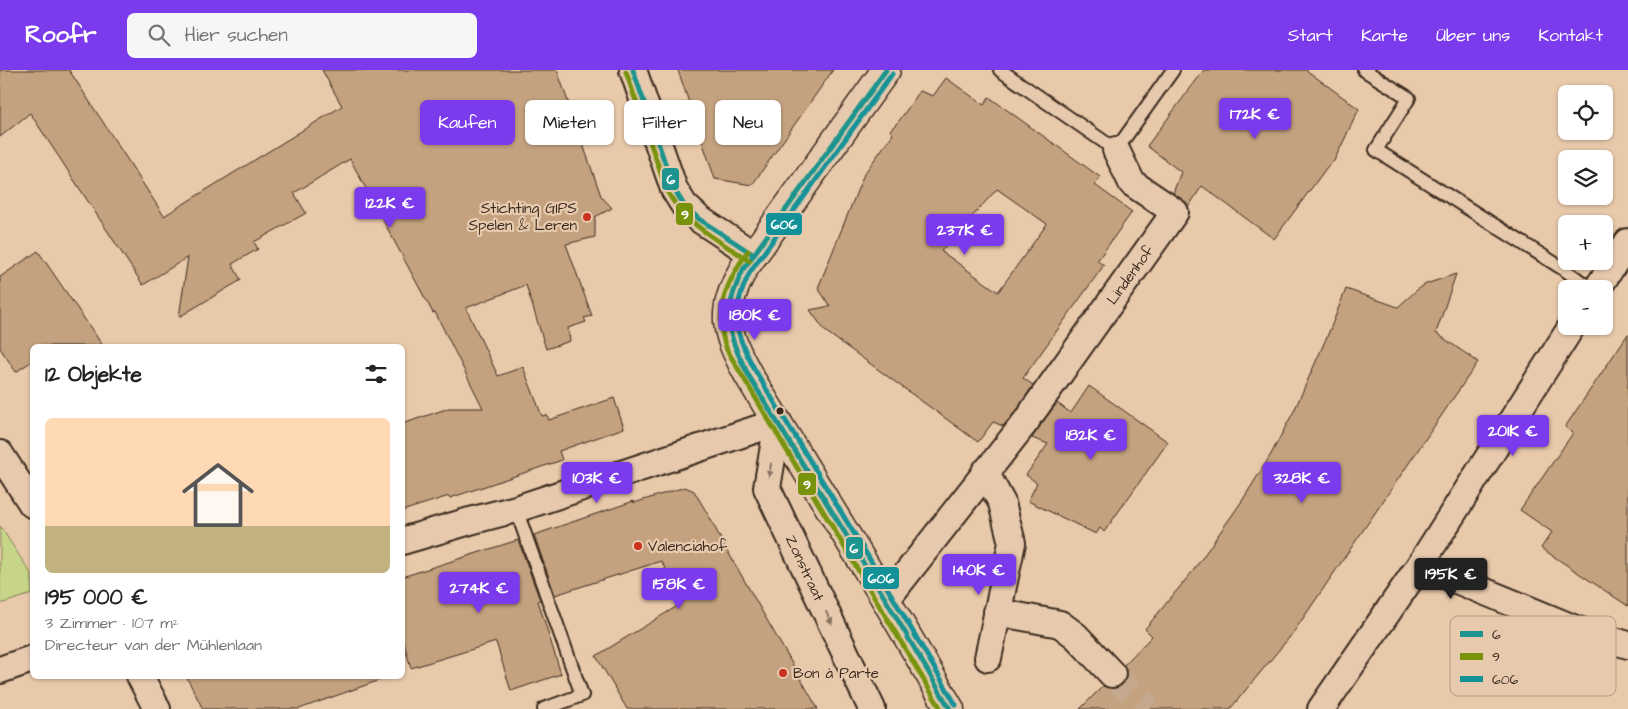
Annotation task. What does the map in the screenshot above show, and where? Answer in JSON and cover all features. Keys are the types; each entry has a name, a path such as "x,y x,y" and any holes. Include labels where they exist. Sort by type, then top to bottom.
{"street":[{"path":"633,70 674,189 684,205 699,219 754,255"},
{"path":"886,70 744,268 731,295 727,317 729,334 748,376 886,600 950,709"},
{"name":"Lindenhof","path":"886,600 1030,415 1175,212 1132,184 1116,150"},
{"path":"1602,280 1628,242"},
{"path":"1321,709 1420,565 1566,335"},
{"path":"405,540 516,509 778,422"},
{"name":"Zonstraat","path":"778,422 767,488 872,709"},
{"path":"0,454 30,501"},
{"path":"985,472 1002,504 1012,543 988,658"},
{"path":"1420,565 1544,616"},
{"path":"997,612 1060,624 1076,636 1112,674"},
{"path":"1616,641 1628,645"},
{"path":"0,670 30,660"},
{"path":"142,679 157,709"}],"lane":[{"path":"1000,70 1116,150 1172,70"},
{"path":"1364,70 1409,98 1376,150 1579,280"},
{"path":"516,509 582,695 544,709"}],"green space":[{"path":"0,526 30,572 30,595 0,604"}],"building":[{"path":"0,70 69,70 164,216 342,106 322,70 557,70 567,100 525,100 525,145 583,145 601,196 612,208 595,217 595,237 566,244 592,316 584,318 586,322 568,328 570,341 546,349 526,285 466,308 498,376 523,367 542,416 547,415 549,420 614,398 624,428 559,451 562,460 450,498 449,496 405,510 405,423 449,408 483,408 435,312 433,313 350,159 294,193 306,213 254,242 258,249 232,264 241,280 179,317 188,257 143,285 30,113 0,137"},
{"path":"678,70 833,70 781,144 781,100 715,100 715,145 780,145 752,185 715,179 703,145 705,145 705,100 688,100"},
{"path":"1204,70 1306,70 1359,109 1334,161 1327,167 1274,239 1202,186 1189,206 1173,193 1181,172 1147,146"},
{"path":"946,78 984,105 989,97 1100,177 1095,185 1132,212 1097,261 1104,265 1023,378 1033,385 1019,408 1003,426 993,422 978,442 825,331 810,310 830,306 818,288 864,174 893,134 890,130 899,121 920,91 933,96","holes":["997,189 1047,224 998,292 941,251"]},
{"path":"38,251 102,344 30,344 30,362 16,372 0,348 0,277"},
{"path":"1456,274 1436,333 1478,362 1293,633 1230,709 1080,709 1103,686 1115,689 1123,685 1127,671 1124,665 1152,636 1145,629 1193,571 1242,501 1270,456 1294,411 1346,289 1398,307 1426,284"},
{"path":"1628,334 1628,606 1541,548 1552,532 1520,510 1573,433 1565,427"},
{"path":"1089,386 1168,442 1104,532 1100,528 1096,534 1028,501 1037,483 1026,475 1048,444 1032,438 1042,423 1057,403 1071,413"},
{"path":"685,487 694,491 818,709 627,709 596,656 684,602 661,561 555,595 534,535 634,501 634,503"},
{"path":"518,540 540,600 538,601 561,674 511,691 496,642 411,668 405,647 405,576"},
{"path":"188,679 380,680 299,709 203,709"}],"tunnel":[{"path":"1112,674 1149,709"}],"transit line":[{"name":"6","path":"633,70 674,189 684,205 699,219 754,255"},
{"name":"6","path":"886,70 744,268 732,298 729,323 735,347 749,376 886,600 950,709"},
{"name":"9","path":"626,72 667,191 674,203 704,231 750,261"},
{"name":"606","path":"892,74 750,272 739,300 737,323 743,345 756,372 956,705"},
{"name":"9","path":"748,251 740,262 724,298 721,323 727,350 941,709"}],"place":[{"name":"Stichting GIPS Spelen & Leren","path":"587,217"},
{"name":"Valenciahof","path":"638,546"},
{"name":"Bon à Parte","path":"783,673"}]}
